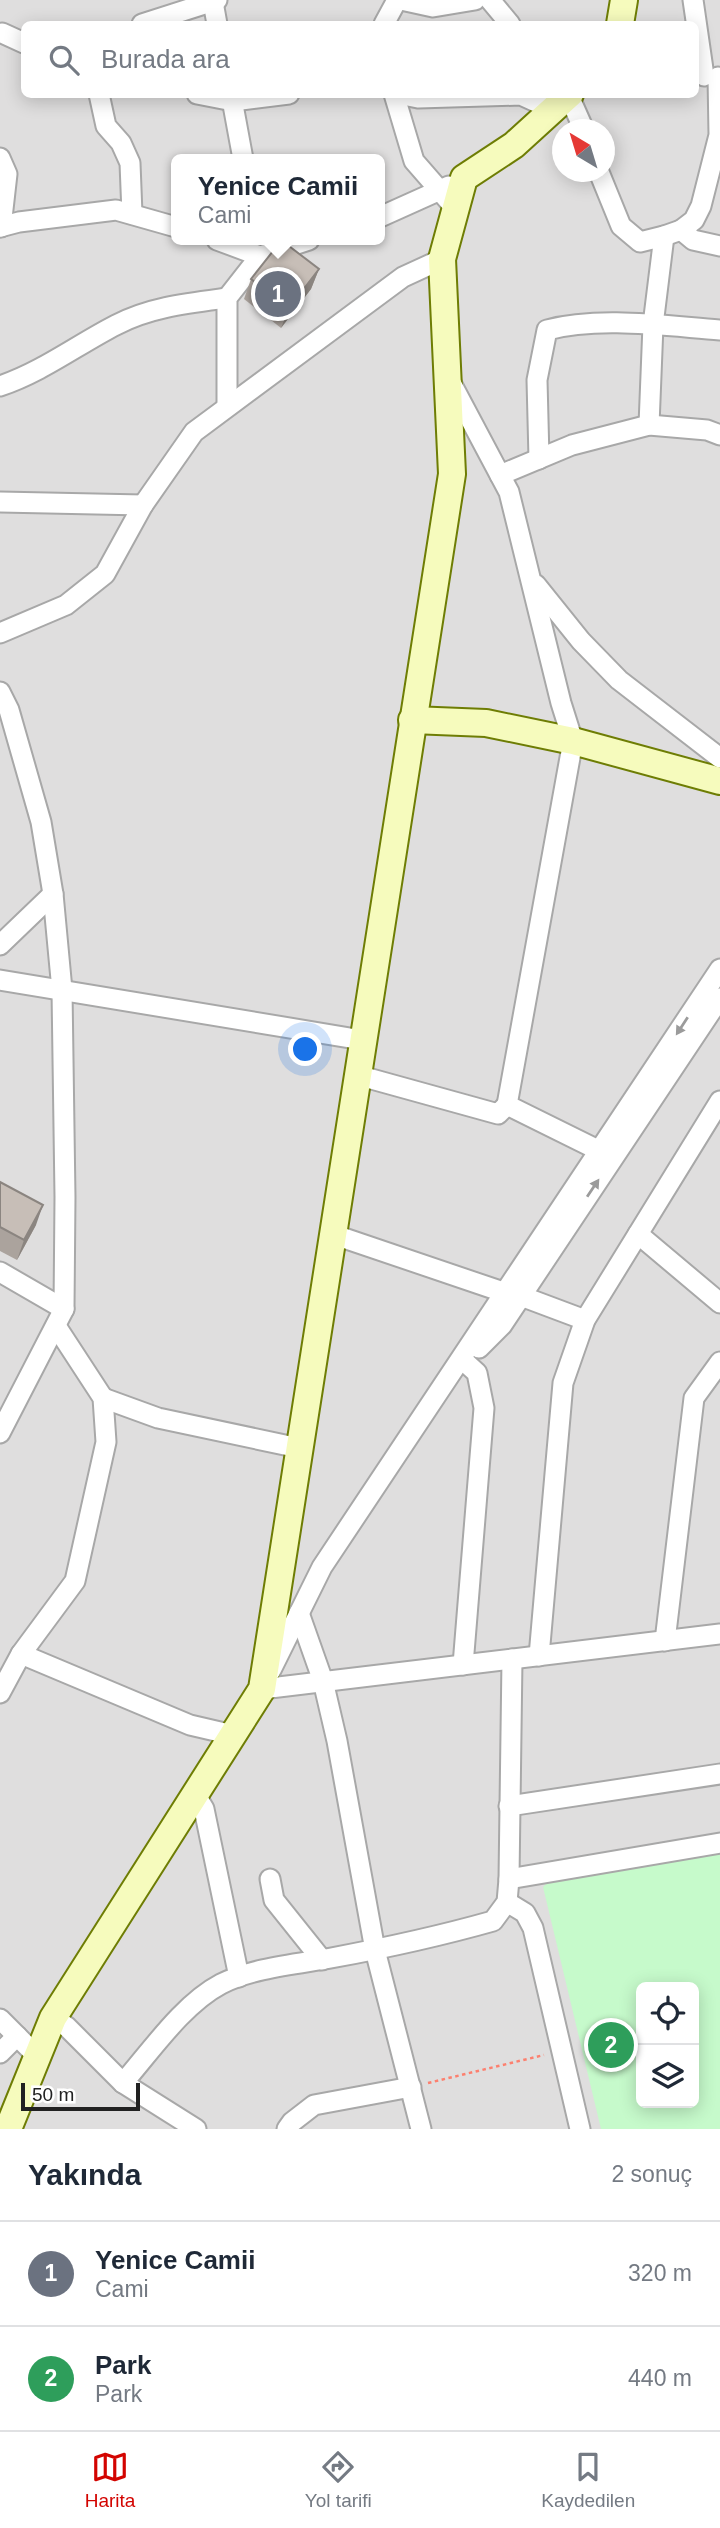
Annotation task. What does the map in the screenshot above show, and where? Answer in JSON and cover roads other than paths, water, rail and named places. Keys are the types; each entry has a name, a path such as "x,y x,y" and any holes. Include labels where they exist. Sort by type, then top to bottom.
{"street":[{"path":"386,21 399,0 433,7 475,0"},
{"path":"490,0 508,21"},
{"path":"620,21 624,0"},
{"path":"693,0 697,21"},
{"path":"152,21 215,1 217,21"},
{"path":"603,182 621,226 640,242 672,233 694,220 701,206 719,135 699,29"},
{"path":"1,33 21,33"},
{"path":"1,33 21,42"},
{"path":"100,98 106,126 121,143 130,163 132,215"},
{"path":"232,98 242,154"},
{"path":"397,98 414,160 448,199"},
{"path":"262,1689 452,474 442,259 448,199 464,178 514,145 564,100 577,119"},
{"path":"0,158 7,174 0,227 19,222 116,210 171,225"},
{"path":"385,216 448,199"},
{"path":"672,233 720,246"},
{"path":"649,425 653,325 672,233"},
{"path":"227,406 227,298 259,248 278,245"},
{"path":"0,633 66,605 105,574 142,505 194,432 403,277 442,259"},
{"path":"0,386 27,377 118,323 170,305 227,298"},
{"path":"539,459 537,380 547,330 569,324 653,325 720,330"},
{"path":"357,1075 498,1114 507,1105 573,741 561,703 509,492 447,377"},
{"path":"500,475 572,445 649,425 707,430 720,435"},
{"path":"0,502 142,505"},
{"path":"531,580 581,641 619,680 720,758"},
{"path":"0,692 9,710 41,822 53,894 62,990 60,1318 0,1433"},
{"path":"412,720 486,723 573,741 720,781"},
{"path":"0,945 53,894"},
{"path":"448,1378 502,1325 514,1295 600,1151 720,969"},
{"path":"0,980 362,1040"},
{"path":"8,2129 53,2018 262,1689 321,1567 448,1378 514,1295 720,998"},
{"path":"538,1656 563,1383 585,1320 720,1101"},
{"path":"507,1105 600,1151"},
{"path":"332,1234 585,1320"},
{"path":"638,1234 720,1304"},
{"path":"0,1272 60,1318 103,1398 106,1442 75,1581 2,1685"},
{"path":"463,1665 484,1408 477,1373 465,1362"},
{"path":"665,1641 694,1398 720,1362"},
{"path":"103,1398 158,1418 299,1448"},
{"path":"299,1613 323,1681 337,1741 375,1950 421,2129"},
{"path":"262,1689 720,1634"},
{"path":"22,1654 190,1725 233,1735"},
{"path":"123,2083 185,2011 220,1984 239,1977 375,1950 494,1921 507,1902 509,1879 512,1659"},
{"path":"509,1806 720,1774"},
{"path":"195,1794 204,1809 239,1977"},
{"path":"509,1879 720,1843"},
{"path":"270,1879 274,1900 322,1960"},
{"path":"507,1902 525,1913 533,1928 580,2129"},
{"path":"53,2018 66,2026 123,2083 196,2129"},
{"path":"0,2019 37,2056"},
{"path":"0,2053 17,2036"},
{"path":"287,2129 314,2105 411,2087"}],"place":[{"name":"Yenice Camii","path":"278,294"},
{"name":"Park","path":"611,2045"}]}
